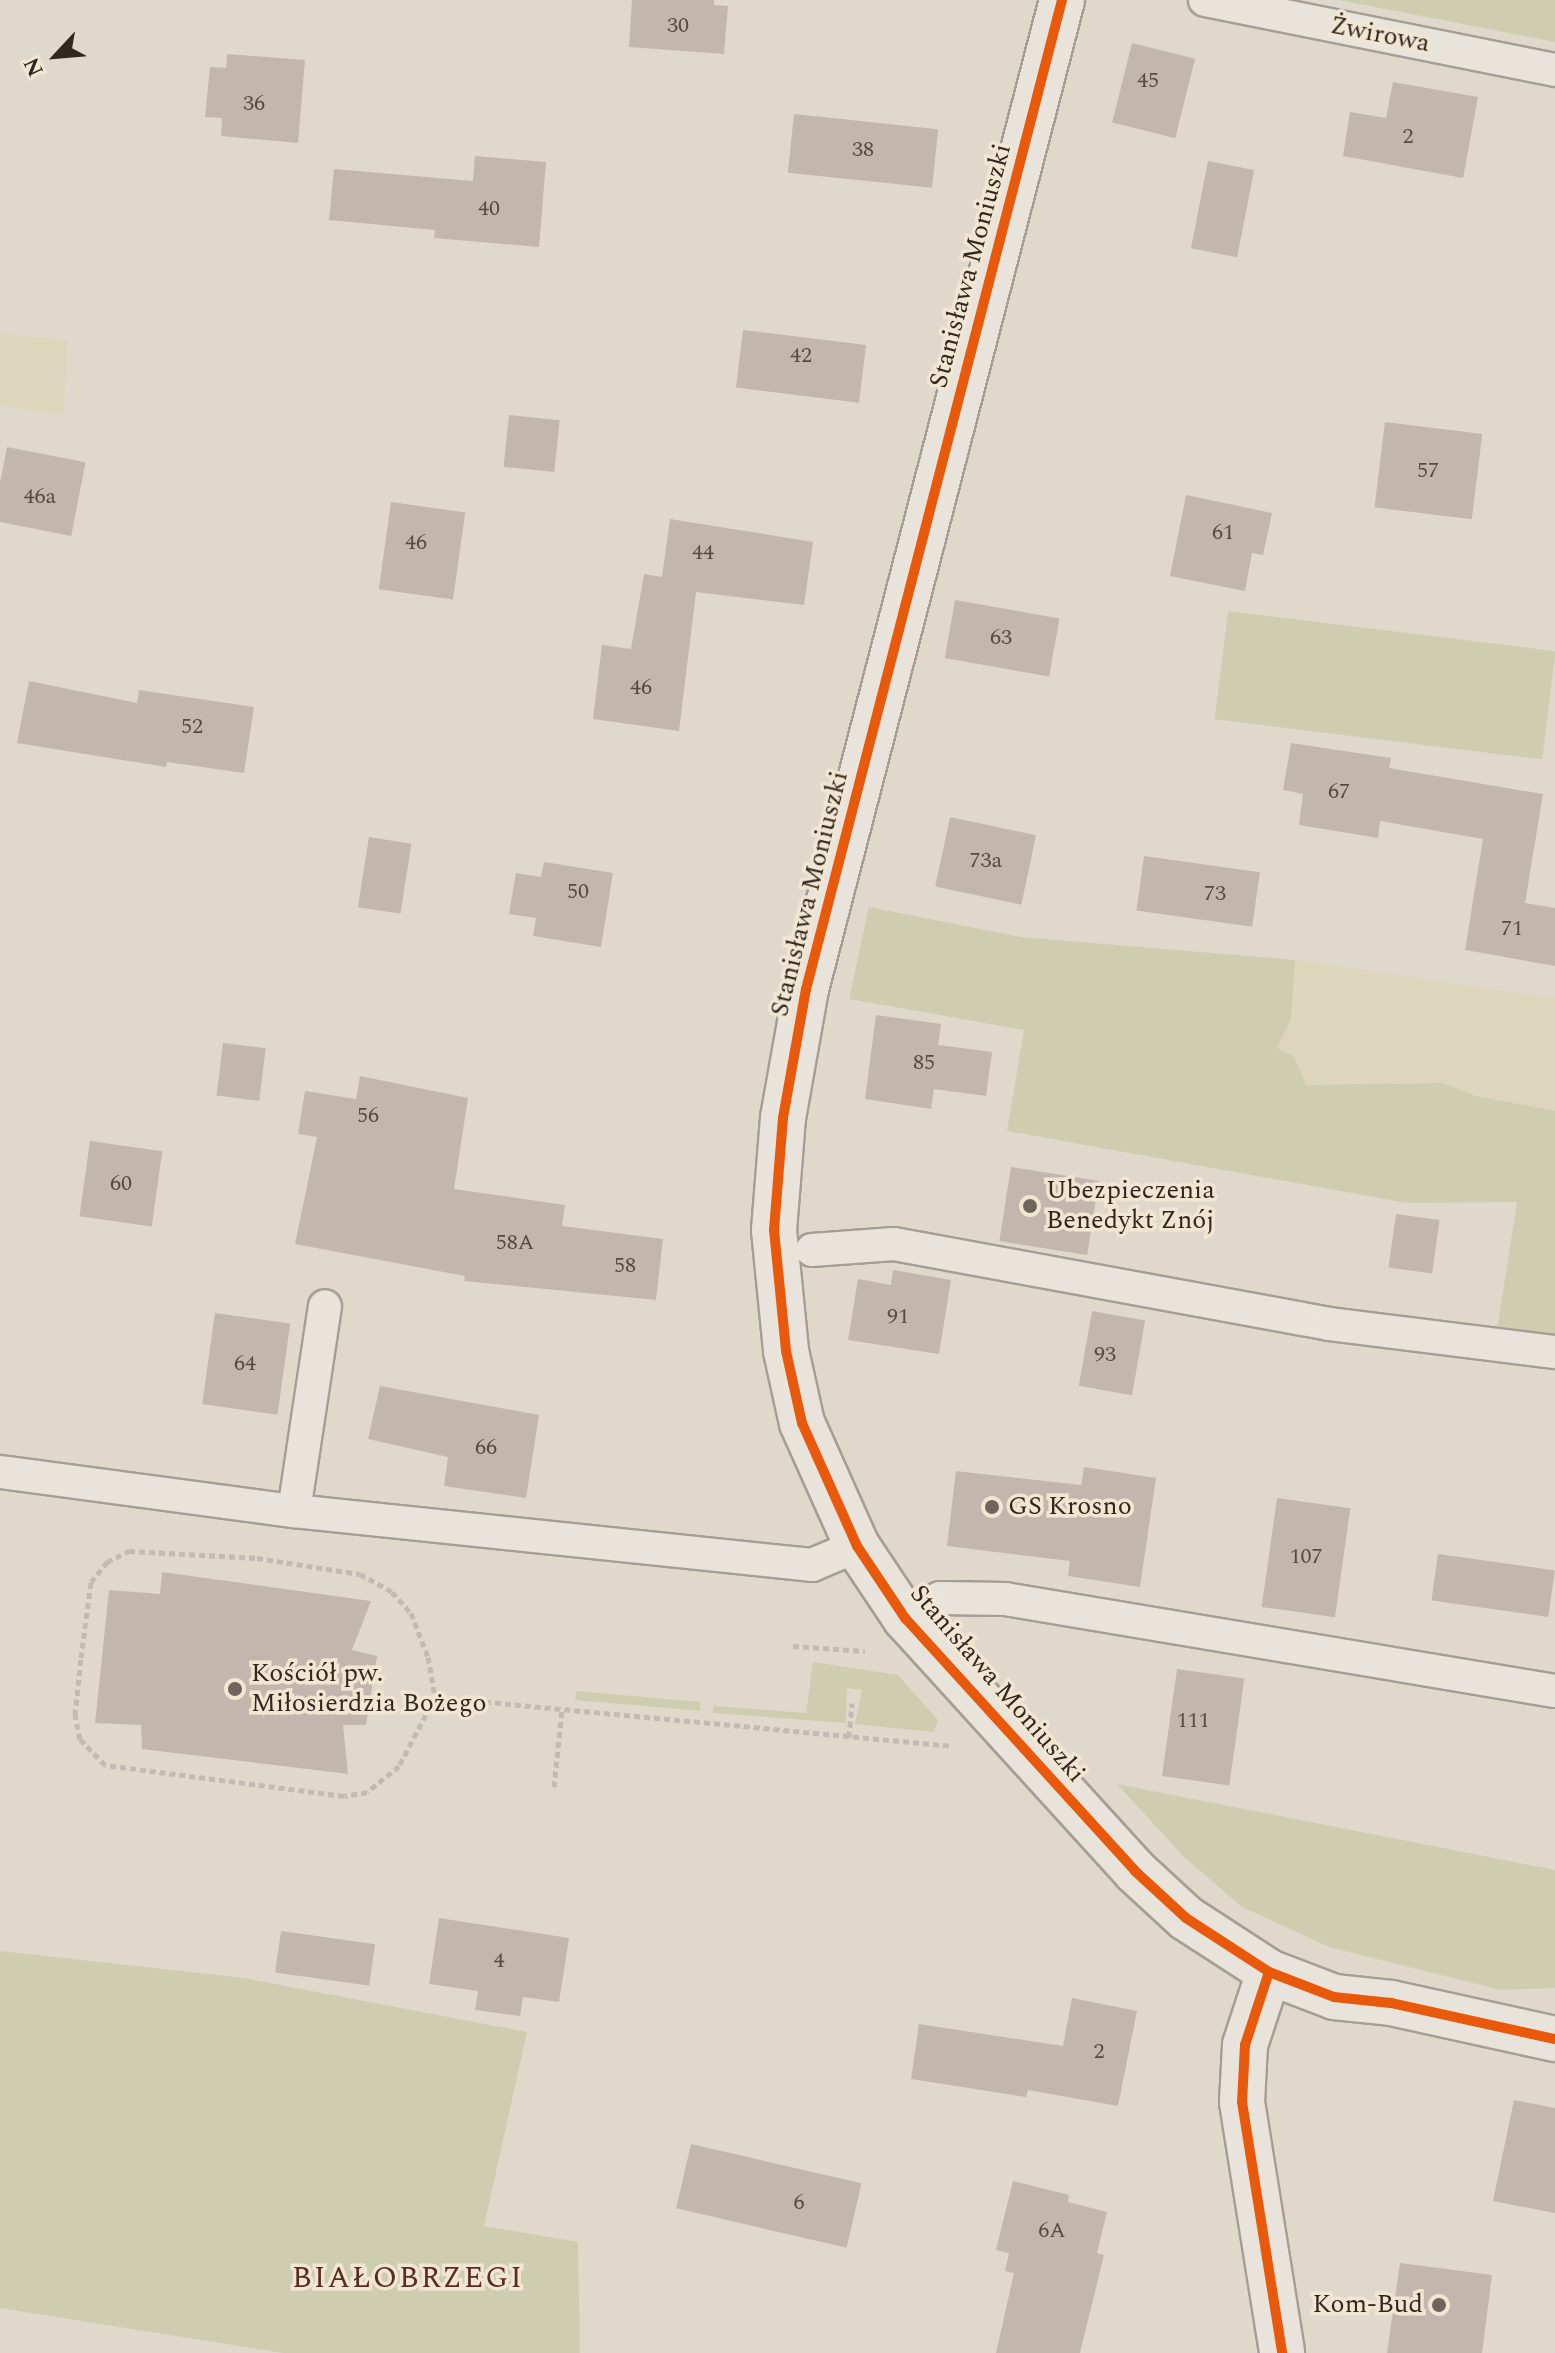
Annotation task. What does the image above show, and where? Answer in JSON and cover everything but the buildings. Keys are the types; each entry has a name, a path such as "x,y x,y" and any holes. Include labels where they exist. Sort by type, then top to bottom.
{"street":[{"name":"Stanisława Moniuszki","path":"1062,0 984,316 907,583 862,782 806,989 783,1118 774,1230 786,1351 802,1423 857,1546 905,1618 1135,1871 1186,1918 1269,1972 1334,1997 1391,2003 1555,2039"},
{"path":"1269,1972 1245,2045 1242,2102 1282,2353"}],"lane":[{"name":"Żwirowa","path":"1205,0 1555,70"},
{"path":"812,1250 894,1244 1330,1324 1555,1352"},
{"path":"294,1511 325,1306"},
{"path":"0,1472 294,1511 812,1565 857,1546"},
{"path":"905,1618 940,1598 1005,1599 1555,1691"}],"path":[{"path":"129,1551 257,1558 360,1574 392,1592 411,1613 428,1657 435,1697 399,1766 367,1792 344,1796 105,1765 80,1739 75,1715 91,1582 107,1562 129,1551"},
{"path":"793,1646 871,1652"},
{"path":"435,1697 962,1747"},
{"path":"849,1737 852,1703"},
{"path":"554,1787 562,1710"}],"shaded area":[{"path":"1339,0 1555,0 1555,42"},
{"path":"0,333 68,341 63,415 0,405"},
{"path":"1228,611 1555,651 1542,759 1215,719"},
{"path":"869,907 1020,937 1295,960 1291,1019 1277,1048 1294,1056 1306,1085 1443,1083 1476,1096 1555,1111 1555,1353 1495,1343 1517,1202 1407,1203 1007,1131 1024,1030 849,999"},
{"path":"1295,960 1555,998 1555,1111 1476,1096 1443,1083 1306,1085 1294,1056 1277,1048 1291,1019"},
{"path":"813,1662 898,1675 938,1720 934,1732 855,1724 862,1690 847,1688 846,1723 713,1713 713,1706 806,1713"},
{"path":"576,1691 701,1702 700,1711 575,1700"},
{"path":"1117,1784 1555,1870 1555,1988 1501,1990 1329,1947 1242,1907 1184,1857"},
{"path":"0,1951 244,1978 527,2032 484,2226 578,2242 580,2353 283,2353 0,2308"}],"cycle path":[{"path":"1062,0 806,989 783,1118 774,1230 786,1351 802,1423 857,1546 905,1618 1135,1871 1186,1918 1269,1972 1334,1997 1391,2003 1555,2039"},
{"path":"1269,1972 1245,2045 1242,2102 1282,2353"}],"place":[{"name":"Ubezpieczenia Benedykt Znój","path":"1030,1206"},
{"name":"GS Krosno","path":"992,1507"},
{"name":"Kościół pw. Miłosierdzia Bożego","path":"235,1689"},
{"name":"Kom-Bud","path":"1439,2305"}],"district":[{"name":"BIAŁOBRZEGI","path":"408,2278"}]}
